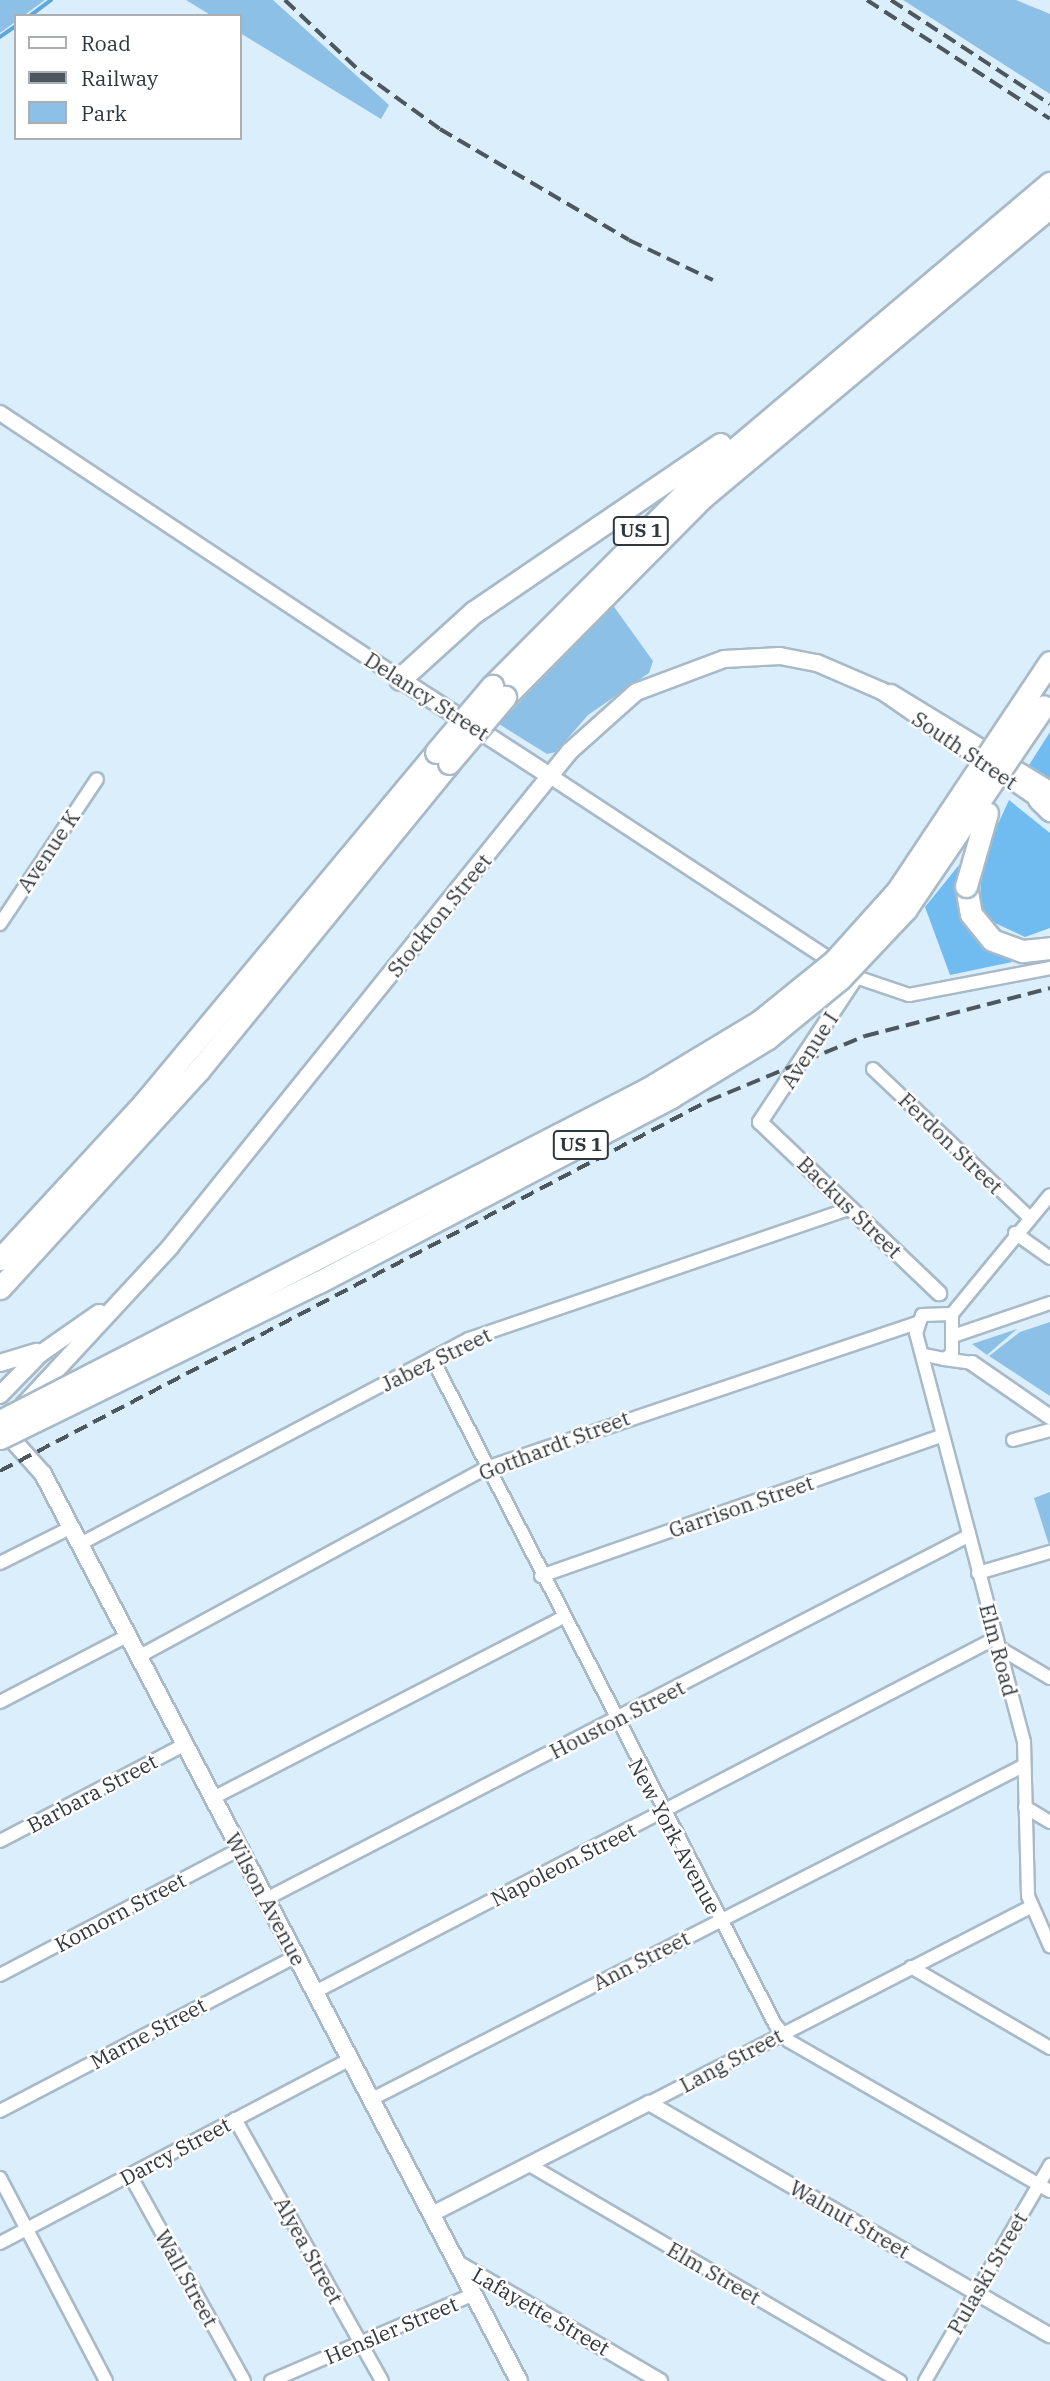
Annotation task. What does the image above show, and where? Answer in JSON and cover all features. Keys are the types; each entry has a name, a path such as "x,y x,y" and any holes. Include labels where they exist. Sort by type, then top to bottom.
{"highway":[{"path":"0,1259 143,1104 499,692 812,393 1050,183"},
{"path":"400,679 474,612 812,393 1050,207"},
{"path":"0,1429 647,1089 760,1021 834,961 891,898 1050,662"},
{"path":"1047,701 982,825 966,886 971,914 992,940 1023,951 1050,948"},
{"name":"US 1","path":"0,1429 319,1282 654,1106 760,1043 834,985 906,909 1047,701"},
{"path":"0,1288 191,1080 443,758"}],"main road":[{"name":"Stockton Street","path":"0,1429 170,1247 550,776 606,713 675,672 762,656 838,670"},
{"name":"South Street","path":"838,670 882,691 1047,801"},
{"name":"Delancy Street","path":"400,679 550,776"},
{"name":"Stockton Street","path":"0,1395 51,1346 113,1305"},
{"path":"0,1363 51,1346"},
{"name":"Wilson Avenue","path":"0,1429 43,1474 519,2381"}],"street":[{"name":"Delancy Street","path":"0,413 400,679"},
{"name":"Delancy Street","path":"550,776 856,976"},
{"name":"Avenue K","path":"0,924 97,779"},
{"path":"856,976 909,995 1050,968"},
{"name":"Avenue I","path":"760,1122 856,976"},
{"name":"Ferdon Street","path":"873,1069 1029,1217"},
{"name":"Backus Street","path":"760,1122 939,1293"},
{"name":"Gotthardt Street","path":"138,1657 486,1468 917,1324 945,1312 1050,1195"},
{"name":"Jabez Street","path":"80,1544 469,1339 851,1208"},
{"path":"1015,1233 1050,1258"},
{"path":"939,1293 955,1340 972,1363 1050,1417"},
{"path":"944,1359 955,1340 1050,1303"},
{"name":"Elm Road","path":"917,1324 966,1537 1024,1742 1030,1908 1050,1946"},
{"path":"925,1355 972,1363"},
{"name":"New York Avenue","path":"432,1358 615,1720 719,1920 782,2033"},
{"path":"1013,1440 1050,1430"},
{"name":"Garrison Street","path":"541,1576 941,1436"},
{"path":"0,1563 70,1528"},
{"name":"Houston Street","path":"266,1899 966,1537"},
{"path":"978,1573 1050,1552"},
{"path":"213,1797 563,1617"},
{"path":"0,1702 127,1636"},
{"path":"998,1644 1050,1678"},
{"name":"Napoleon Street","path":"315,1992 998,1644"},
{"name":"Barbara Street","path":"0,1841 184,1745"},
{"name":"Ann Street","path":"373,2099 1023,1766"},
{"path":"1025,1807 1050,1822"},
{"name":"Komorn Street","path":"0,1975 240,1849"},
{"name":"Lang Street","path":"432,2214 1030,1908"},
{"name":"Marne Street","path":"0,2111 296,1956"},
{"path":"911,1967 1050,2048"},
{"path":"782,2033 1044,2188"},
{"name":"Darcy Street","path":"0,2243 350,2059"},
{"name":"Walnut Street","path":"649,2103 1050,2334"},
{"name":"Alyea Street","path":"235,2119 382,2381"},
{"name":"Elm Street","path":"528,2164 900,2381"},
{"name":"Pulaski Street","path":"925,2381 976,2292 1044,2188 1050,2165"},
{"name":"Wall Street","path":"130,2175 244,2381"},
{"path":"0,2178 106,2381"},
{"name":"Lafayette Street","path":"458,2263 660,2381"},
{"name":"Hensler Street","path":"271,2381 474,2294"}],"green space":[{"path":"0,0 45,0 26,14 14,14 14,23 0,33"},
{"path":"186,0 273,0 389,105 381,119 242,34 242,14 209,14"},
{"path":"903,0 1016,0 1050,14 1050,94"},
{"path":"612,604 653,661 649,673 588,715 556,752 547,754 499,724"},
{"path":"1050,1322 1050,1396 989,1356 1020,1332"},
{"path":"1017,1329 987,1355 972,1344"},
{"path":"1050,1492 1050,1548 1034,1498"}],"shaded area":[{"path":"1050,732 1050,778 1029,765"},
{"path":"1009,800 1050,833 1050,928 1025,937 980,916 981,861"},
{"path":"959,865 956,900 965,922 1012,962 950,975 925,907"}],"waterway":[{"path":"33,14 51,0"},
{"path":"0,37 14,27"}],"railway":[{"path":"285,0 361,72 440,129 629,240 713,280"},
{"path":"867,0 1050,119"},
{"path":"891,0 1050,104"},
{"path":"0,1471 708,1101 865,1036 1050,988"}]}
